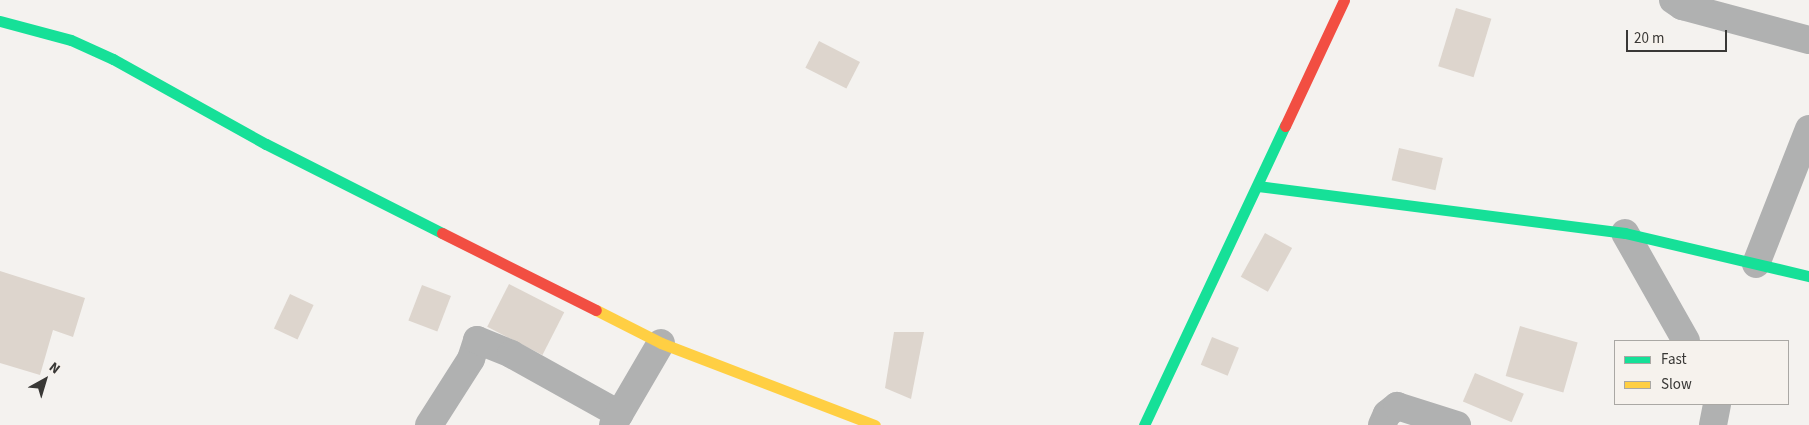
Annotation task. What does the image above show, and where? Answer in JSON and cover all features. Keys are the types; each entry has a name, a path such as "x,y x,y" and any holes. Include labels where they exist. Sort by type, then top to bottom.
{"street":[{"path":"1144,425 1344,0"},
{"path":"1673,0 1682,6 1809,40"},
{"path":"0,21 71,40 113,59 266,144 661,343 875,425"},
{"path":"1756,264 1809,129"},
{"path":"1258,186 1625,233 1809,276"},
{"path":"1625,233 1685,340"},
{"path":"428,425 471,359 477,340 511,354 616,420 661,343"},
{"path":"1713,425 1717,405"},
{"path":"1382,425 1387,414 1397,406 1457,425"}],"building":[{"path":"1456,8 1491,19 1474,77 1438,66"},
{"path":"819,41 860,62 846,89 805,68"},
{"path":"1399,148 1443,158 1435,190 1392,180"},
{"path":"1265,233 1292,248 1268,292 1241,277"},
{"path":"0,271 85,298 73,337 53,330 40,375 0,363"},
{"path":"509,284 564,312 542,355 487,327"},
{"path":"422,285 451,296 437,332 408,320"},
{"path":"290,294 314,305 298,339 274,328"},
{"path":"1520,326 1578,343 1563,393 1506,376"},
{"path":"894,332 924,332 911,399 885,388"},
{"path":"1212,337 1239,348 1228,376 1201,365"},
{"path":"1475,373 1524,394 1512,422 1463,402"}],"traffic: fast":[{"path":"0,21 71,40 113,59 266,144 442,233"},
{"path":"1144,425 1285,126"},
{"path":"1258,186 1625,233 1809,276"}],"traffic: slow":[{"path":"596,310 661,343 875,425"}],"traffic: jam":[{"path":"1285,126 1344,0"},
{"path":"442,233 596,310"}]}
